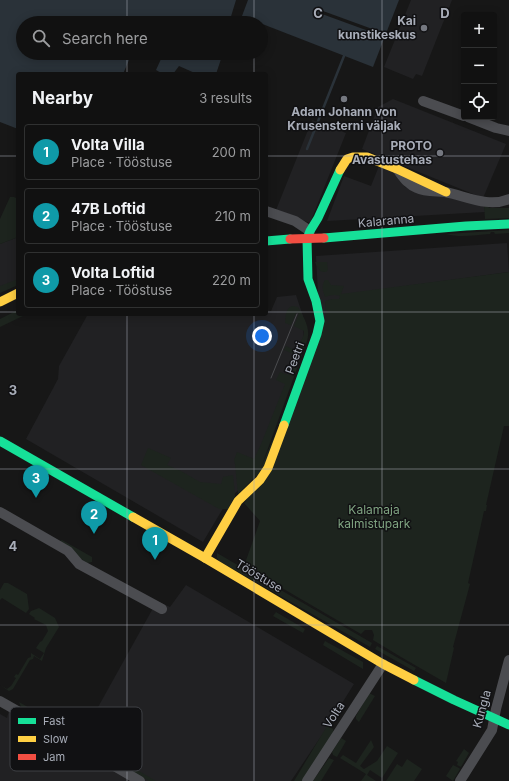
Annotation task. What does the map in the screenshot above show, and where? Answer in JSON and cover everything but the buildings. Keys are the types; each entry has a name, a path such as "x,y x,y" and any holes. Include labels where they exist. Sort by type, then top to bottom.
{"street":[{"path":"423,100 461,115"},
{"path":"476,120 496,128 509,131"},
{"name":"Peetri","path":"205,558 238,501 260,480 268,468 317,334 320,321 316,301 308,279 307,239 342,166 347,159 353,157 367,157 397,169"},
{"path":"397,169 407,183 419,189 446,192 464,196 476,201 491,202 506,201 509,199"},
{"path":"268,212 295,221 310,231"},
{"name":"Kalaranna","path":"268,241 509,224"},
{"path":"0,302 16,294"},
{"name":"Tööstuse","path":"0,442 205,558 383,664 454,700 509,725"},
{"path":"0,512 68,551 79,564 162,610"},
{"name":"Kungla","path":"460,781 492,730 509,660"},
{"name":"Volta","path":"307,781 383,664"},
{"path":"0,701 11,707"},
{"path":"123,771 140,781"}],"shaded area":[{"path":"0,0 236,0 231,16 16,16 16,60 129,60 124,72 16,72 16,128 0,122"},
{"path":"248,0 399,0 373,67 268,26 268,16 242,16"},
{"path":"411,0 452,0 422,76 416,74 413,79 384,67"},
{"path":"161,60 221,60 217,72 192,72 179,66 174,72 160,72 156,70"},
{"path":"393,99 506,144 483,198 362,149 378,107"},
{"path":"312,120 346,133 310,223 276,210"},
{"path":"379,166 394,171 405,187 420,193 451,196 484,205 485,212 327,221 344,176 371,186"},
{"path":"16,238 16,281 0,287 0,244"},
{"path":"507,243 509,272 341,295 321,352 316,256"},
{"path":"296,295 303,316 304,347 258,471 228,500 203,542 26,439 58,379 59,366 87,316 268,316 268,310 271,311 277,297"},
{"path":"186,585 354,684 291,781 0,781 0,714 7,718 10,706 12,707 10,707 10,771 142,771 142,707 98,707 157,601 170,607"}],"green space":[{"path":"10,197 16,198 16,238 0,244 0,219"},
{"path":"484,205 488,206 489,208 509,208 509,218 485,219"},
{"path":"509,230 509,233 495,234 494,232 491,232 490,234 468,236 446,234"},
{"path":"315,262 327,262 328,270 326,272 320,271"},
{"name":"Kalamaja kalmistupark","path":"509,272 509,426 504,426 486,505 486,511 484,511 468,583 470,584 453,647 446,683 373,640 374,635 372,630 365,630 361,634 244,566 260,521 244,503 326,318 325,301 339,299 340,296 336,295 325,297 323,286 325,280 328,280 331,285 344,286 341,294"},
{"path":"16,280 16,286 0,293 0,286"},
{"path":"292,306 298,307 305,319 308,332 307,341 259,473 238,494 234,460 237,452 254,459 285,384 276,380 280,372 288,375 296,355 284,350 286,346 297,351 304,334 304,331 294,326 299,313 296,313 291,325 285,323 287,311"},
{"path":"16,311 16,316 23,316 0,327 0,319"},
{"path":"148,448 171,458 167,465 200,482 221,484 223,477 233,475 235,496 228,509 219,509 141,465"},
{"path":"62,540 92,557 92,562 87,563 81,559 60,541"},
{"path":"217,553 372,643 370,647 219,561 217,558"},
{"path":"4,583 8,583 27,594 29,609 26,613 2,598 0,600 0,590"},
{"path":"39,608 55,618 59,627 46,648 42,661 34,656 33,659 30,660 13,689 9,691 0,685 7,689 11,686 16,678 14,677 16,674 18,675 28,658 31,657 31,653 40,659 44,653 36,648 48,631 46,625 34,619 35,618 29,614 31,611"},
{"path":"276,612 305,629 303,633 273,616"},
{"path":"325,641 363,662 363,669 323,645"},
{"path":"377,646 416,668 414,671 375,649"},
{"path":"369,693 375,696 359,722 356,719 356,716"},
{"path":"19,702 28,707 21,707"},
{"path":"327,726 333,729 334,733 303,781 294,781"},
{"path":"341,738 346,741 337,757 333,755 332,752"},
{"path":"371,740 374,747 360,766 364,769 377,761 387,746 398,753 382,778 370,770 367,775 376,781 361,781 366,774 340,758 343,755 356,763"},
{"path":"464,749 469,753 461,767 457,765 458,762 456,761"},
{"path":"329,758 334,760 321,781 313,781"},
{"path":"407,759 422,769 414,781 386,781 397,764 402,767"},
{"path":"453,765 460,769 453,781 446,776"},
{"path":"132,771 139,771 156,781 149,781"}],"pier":[{"path":"323,11 386,34 385,37 322,14"}],"waterway":[{"path":"307,149 344,56"}],"tram line":[{"path":"271,378 297,314"}],"traffic: fast":[{"path":"284,425 317,334 320,321 316,301 308,279 307,239 340,170"},
{"path":"324,238 466,226 509,224"},
{"path":"268,241 290,239"},
{"path":"0,441 133,517"},
{"path":"414,680 509,725"}],"traffic: slow":[{"path":"340,170 347,159 353,157 367,157 446,192"},
{"path":"0,302 16,294"},
{"path":"205,558 238,501 260,480 268,468 284,425"},
{"path":"133,517 383,664 414,680"}],"traffic: jam":[{"path":"290,239 324,238"}],"place":[{"name":"Kai kunstikeskus","path":"424,28"},
{"name":"Adam Johann von Krusensterni väljak","path":"344,99"},
{"name":"PROTO Avastustehas","path":"440,153"},
{"name":"Volta Loftid","path":"36,498"},
{"name":"47B Loftid","path":"94,534"},
{"name":"Volta Villa","path":"155,560"}]}
